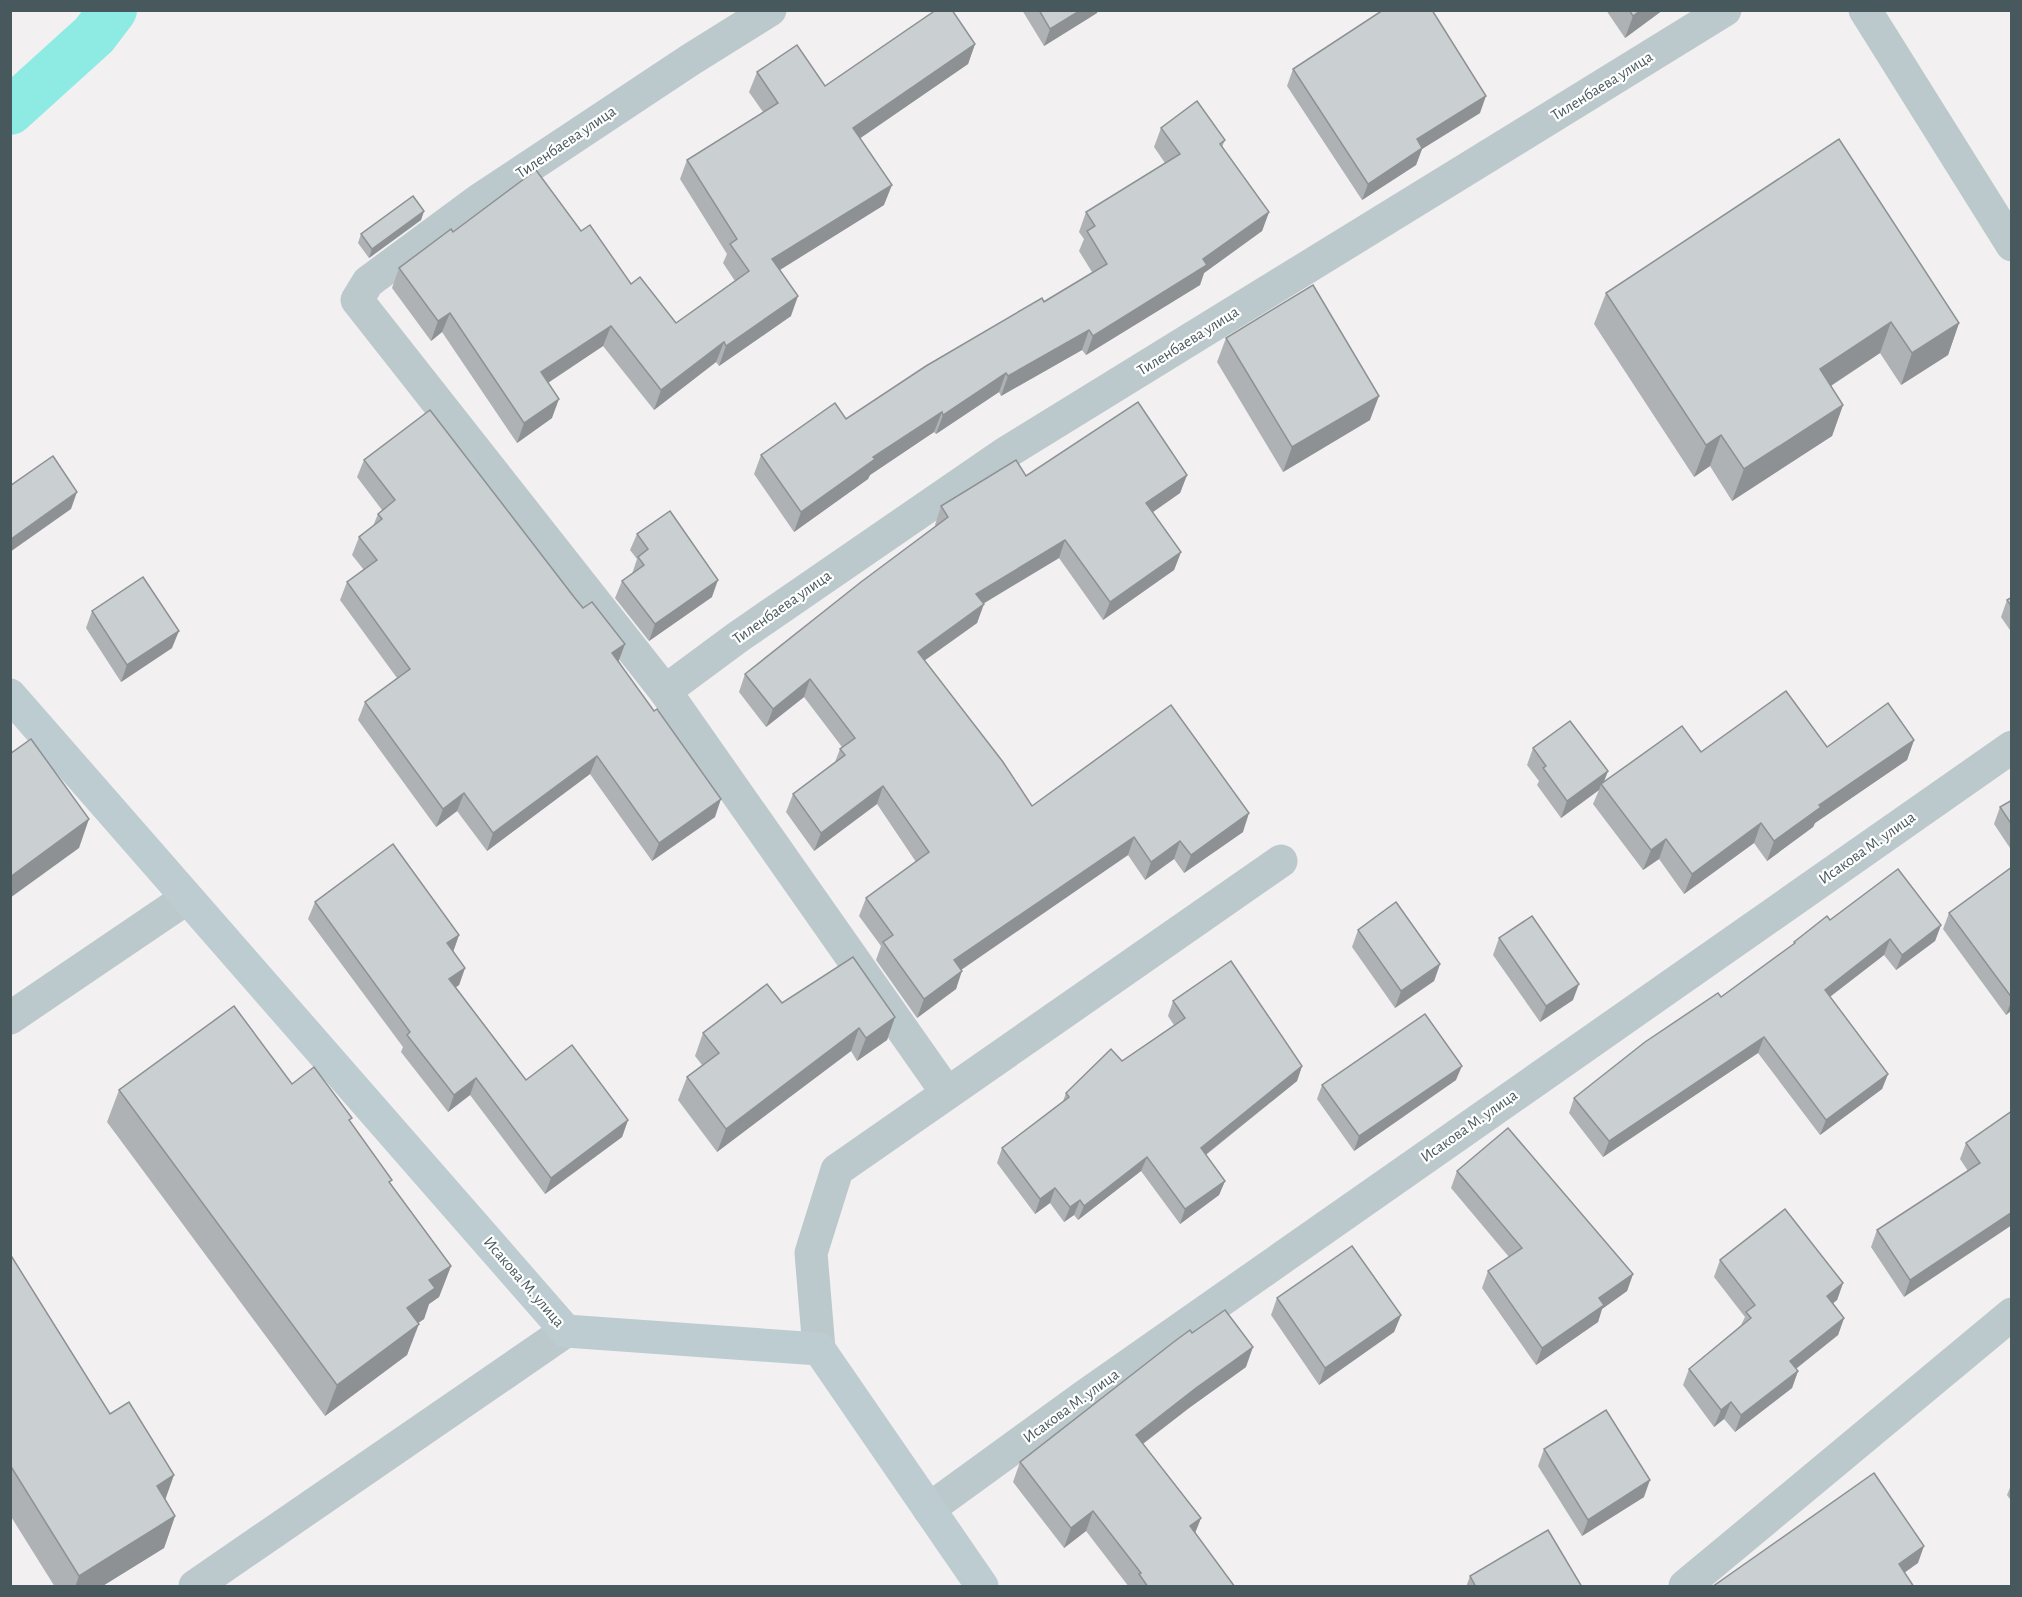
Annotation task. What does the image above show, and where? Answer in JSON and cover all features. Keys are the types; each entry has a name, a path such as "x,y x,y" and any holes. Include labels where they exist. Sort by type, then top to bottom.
{"street":[{"name":"Тиленбаева улица","path":"770,10 690,60 479,200 368,282 357,300 665,691 738,637 1004,453 1725,10"},
{"path":"1865,10 2012,245"},
{"path":"665,691 947,1094"},
{"name":"Исакова М. улица","path":"10,695 566,1331 819,1349"},
{"name":"Исакова М. улица","path":"928,1509 1086,1395 2012,747"},
{"path":"982,1587 819,1349 811,1252 837,1170 1281,861"},
{"path":"10,1018 187,898"},
{"path":"1685,1587 2012,1314"},
{"path":"195,1587 566,1331"}],"building":[{"path":"936,10 952,10 975,44 853,128 892,185 772,259 798,296 726,346 724,342 661,390 611,326 541,372 559,399 524,423 450,313 438,321 399,268 451,229 453,232 536,170 581,231 590,225 631,284 640,277 676,323 749,271 730,244 737,239 687,160 778,103 757,72 797,45 825,86"},
{"path":"1039,10 1081,10 1050,29"},
{"path":"1383,10 1432,10 1486,96 1417,139 1422,148 1368,184 1293,69"},
{"path":"1629,10 1641,10 1633,16"},
{"path":"1197,101 1225,140 1220,144 1269,212 1203,259 1207,265 1093,336 1089,330 1008,376 1006,373 943,415 942,412 873,457 875,459 801,512 761,455 835,403 846,419 926,366 1042,298 1044,302 1107,264 1087,231 1095,226 1086,212 1180,154 1161,128"},
{"path":"1839,139 1959,323 1912,353 1891,322 1820,369 1843,405 1744,469 1721,435 1706,445 1606,293"},
{"path":"413,196 424,211 372,249 361,234"},
{"path":"1313,285 1379,396 1292,447 1226,338"},
{"path":"1138,402 1187,475 1146,503 1181,552 1110,602 1065,540 976,594 984,604 918,652 1003,762 1032,806 1171,705 1249,813 1191,855 1180,841 1151,862 1134,837 954,960 962,971 924,999 883,942 893,935 866,898 929,852 883,786 821,833 793,794 845,755 840,749 855,738 810,679 773,709 745,674 861,582 948,517 941,506 1016,460 1026,476"},
{"path":"430,410 583,608 592,602 625,644 612,653 654,711 657,709 721,799 659,843 597,756 493,833 464,793 443,809 365,702 410,669 347,582 377,560 359,537 382,519 378,514 395,500 364,460"},
{"path":"53,456 77,492 11,539 10,486"},
{"path":"670,511 718,580 655,624 622,581 644,565 638,557 648,549 637,534"},
{"path":"143,577 179,631 127,665 92,611"},
{"path":"2012,597 2012,607 2007,600"},
{"path":"1786,691 1827,747 1888,703 1914,740 1819,805 1821,807 1774,841 1761,823 1692,874 1666,839 1651,850 1601,784 1682,726 1701,752"},
{"path":"1570,721 1608,771 1567,801 1543,768 1546,766 1533,748"},
{"path":"31,739 89,819 10,877 10,754"},
{"path":"2012,800 2012,825 2000,807"},
{"path":"393,844 459,935 447,943 465,968 449,979 526,1080 572,1045 628,1120 551,1178 476,1078 454,1095 407,1035 410,1032 315,902"},
{"path":"2012,867 2012,998 1949,913"},
{"path":"1898,869 1941,925 1902,955 1890,939 1825,990 1888,1074 1826,1120 1764,1037 1609,1141 1574,1098 1645,1042 1718,993 1721,997 1795,943 1827,916 1830,920"},
{"path":"1396,902 1440,964 1401,991 1358,930"},
{"path":"1532,916 1579,984 1546,1006 1499,938"},
{"path":"853,957 895,1017 866,1038 859,1028 726,1129 687,1077 719,1053 703,1033 767,984 782,1003"},
{"path":"1231,961 1302,1066 1201,1148 1225,1181 1185,1209 1147,1157 1084,1206 1080,1200 1070,1207 1055,1188 1040,1199 1002,1148 1069,1097 1066,1093 1111,1049 1122,1061 1185,1018 1173,1001"},
{"path":"234,1006 292,1084 314,1067 352,1118 349,1120 392,1180 389,1182 451,1266 429,1280 435,1288 407,1308 419,1324 337,1385 119,1090"},
{"path":"1425,1014 1462,1066 1359,1136 1322,1085"},
{"path":"2012,1111 2012,1212 1910,1280 1877,1230 1980,1163 1966,1143"},
{"path":"1508,1128 1633,1274 1599,1298 1604,1305 1542,1348 1488,1271 1522,1248 1457,1171"},
{"path":"1785,1209 1843,1283 1827,1296 1844,1318 1790,1361 1798,1371 1741,1415 1731,1402 1721,1410 1689,1369 1751,1318 1746,1312 1755,1305 1720,1260"},
{"path":"1352,1246 1401,1315 1325,1368 1277,1298"},
{"path":"10,1254 110,1414 129,1402 174,1475 157,1486 175,1516 79,1576 10,1465"},
{"path":"1225,1310 1253,1347 1136,1435 1201,1518 1190,1526 1235,1587 1148,1587 1139,1574 1141,1573 1093,1511 1071,1528 1020,1462 1175,1341 1190,1330 1192,1333"},
{"path":"1606,1410 1650,1480 1588,1520 1544,1449"},
{"path":"1874,1473 1924,1546 1899,1564 1914,1587 1712,1587"},
{"path":"1548,1530 1582,1587 1476,1587 1470,1576"}],"waterway":[{"path":"10,111 94,35 113,10"}]}
